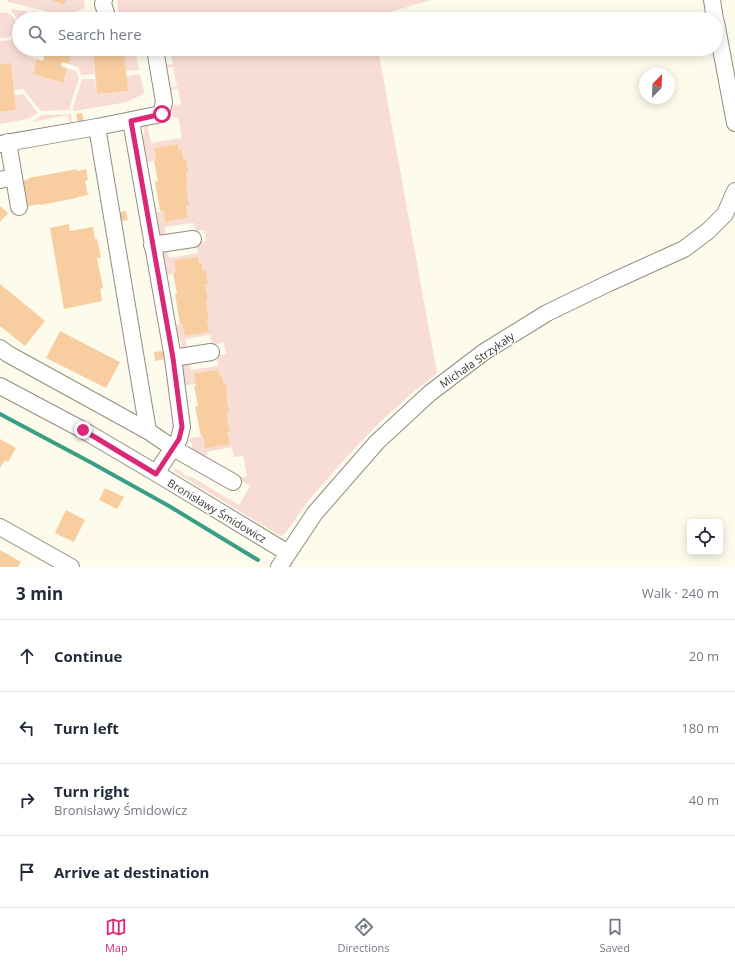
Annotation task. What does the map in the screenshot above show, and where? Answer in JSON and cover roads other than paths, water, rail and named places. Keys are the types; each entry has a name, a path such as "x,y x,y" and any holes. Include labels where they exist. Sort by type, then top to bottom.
{"street":[{"path":"104,0 103,4 106,12"},
{"path":"712,0 714,12"},
{"path":"20,207 7,179 4,143 131,121 162,114 164,102 156,56"},
{"path":"722,56 735,123"},
{"path":"131,121 173,358 182,427 179,439 156,474"},
{"path":"96,127 148,431"},
{"path":"730,217 735,190"},
{"name":"Michała Strzykały","path":"279,567 315,513 377,442 430,393 484,352 547,314 609,283 684,249 730,217"},
{"path":"152,245 193,239"},
{"path":"0,348 8,354 148,431 173,448 233,482"},
{"path":"173,358 211,352"},
{"name":"Bronisławy Śmidowicz","path":"0,386 83,430 288,554"},
{"path":"0,526 71,567"}],"waterway":[{"path":"0,414 169,506 258,560"}]}
